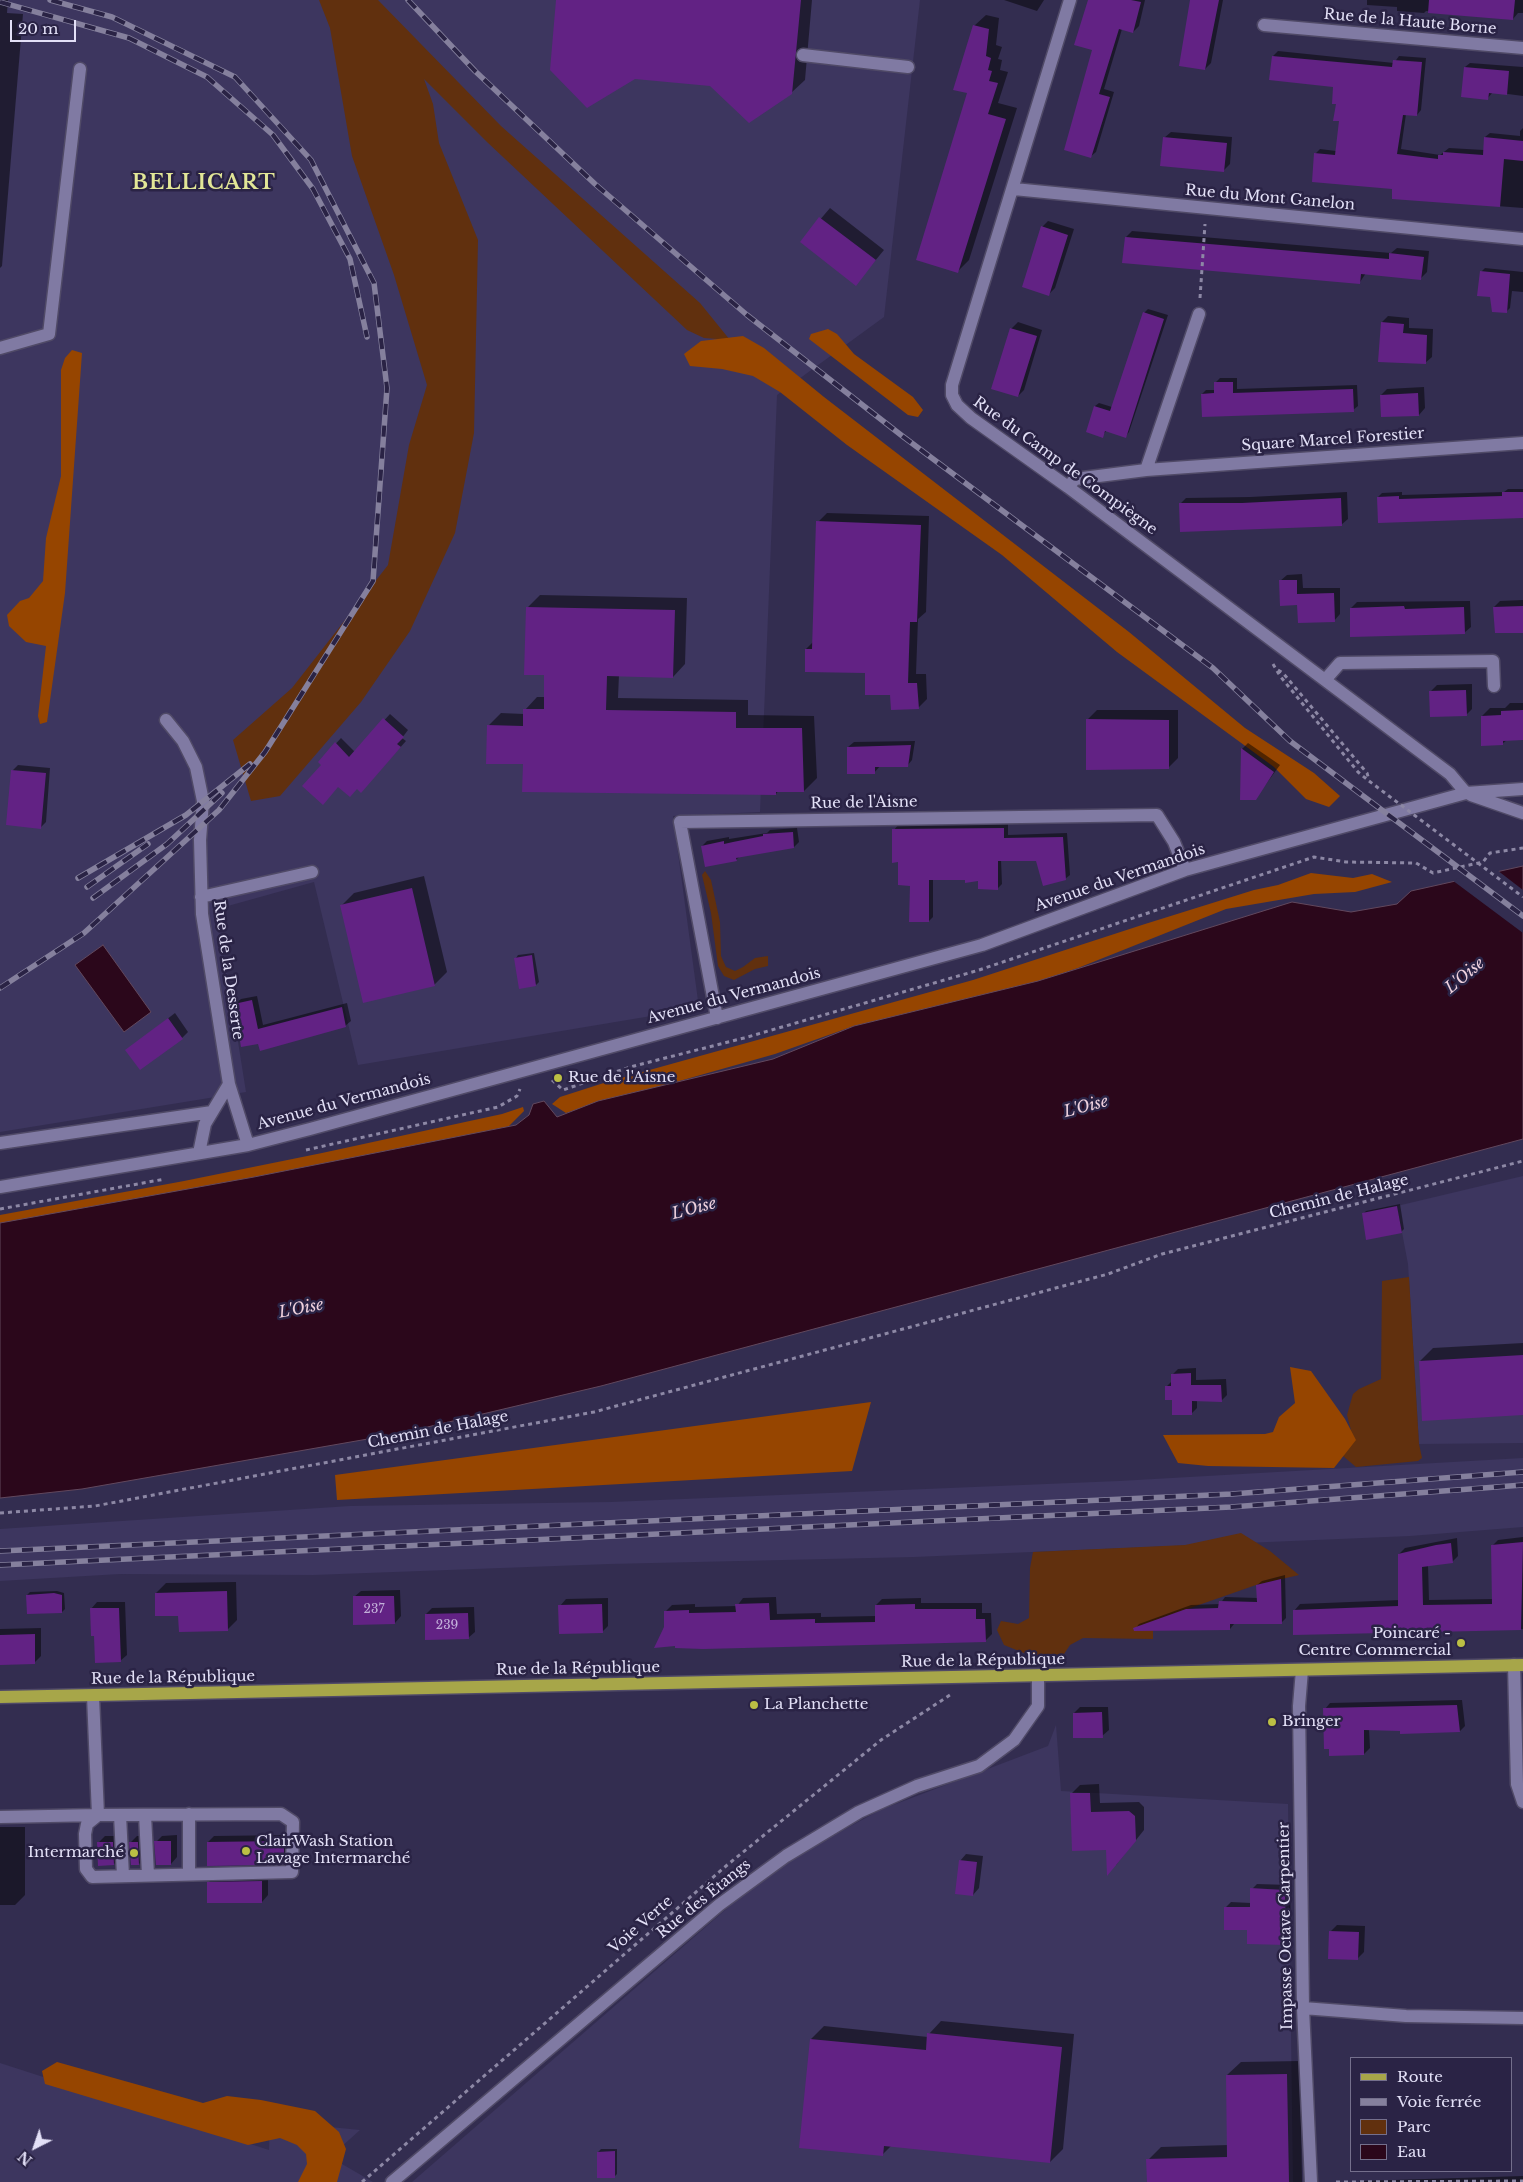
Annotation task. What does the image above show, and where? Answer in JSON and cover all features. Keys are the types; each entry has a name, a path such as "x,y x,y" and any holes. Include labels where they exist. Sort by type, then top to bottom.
{"main road":[{"name":"Rue de la République","path":"0,1697 1518,1665"}],"street":[{"name":"Rue du Camp de Compiègne","path":"1070,0 1014,189 952,385 952,395 962,411 1068,487 1326,680 1450,774 1466,793"},
{"name":"Rue de la Haute Borne","path":"1264,25 1523,48"},
{"path":"803,54 908,67"},
{"path":"0,348 49,334 80,69"},
{"name":"Rue du Mont Ganelon","path":"1014,189 1523,239"},
{"path":"1146,470 1199,314"},
{"name":"Square Marcel Forestier","path":"1068,487 1075,479 1146,470 1523,443"},
{"path":"1326,680 1340,663 1492,661 1494,686"},
{"name":"Rue de la Desserte","path":"166,720 183,741 196,767 203,801 200,840 202,914 229,1084 248,1144"},
{"name":"Avenue du Vermandois","path":"0,1187 248,1144 717,1018 982,944 1185,870 1466,793 1523,789"},
{"path":"1466,793 1523,813"},
{"name":"Rue de l'Aisne","path":"717,1018 680,822 1157,815 1174,842 1185,870"},
{"path":"201,897 312,872"},
{"path":"199,1153 205,1124 229,1084"},
{"path":"0,1143 212,1112"},
{"path":"1518,1665 1517,1784 1523,1802"},
{"name":"Impasse Octave Carpentier","path":"1302,1670 1299,1706 1303,2008 1311,2182"},
{"name":"Rue des Étangs","path":"392,2182 719,1905 786,1856 859,1812 917,1786 979,1766 1014,1740 1038,1706 1038,1676"},
{"path":"93,1696 98,1815"},
{"path":"0,1817 98,1815 189,1814 281,1814 293,1822 292,1872 92,1876 86,1870 87,1824 98,1815"},
{"path":"189,1814 189,1874"},
{"path":"120,1815 123,1876"},
{"path":"145,1815 148,1875"},
{"path":"1303,2008 1406,2016 1523,2018"}],"path":[{"path":"1199,314 1206,209"},
{"path":"1369,781 1367,773 1283,673 1278,670 1280,676 1358,772 1369,781 1523,897"},
{"path":"546,1076 563,1090 630,1067 744,1038 979,970 1314,857 1346,862 1416,863 1433,873 1482,862 1490,853 1523,848"},
{"path":"296,1152 498,1107 517,1096 523,1083"},
{"name":"Chemin de Halage","path":"0,1513 95,1506 594,1412 874,1339 1108,1274 1162,1254 1523,1161"},
{"path":"0,1209 171,1178"},
{"name":"Voie Verte","path":"362,2182 726,1866 881,1740 946,1699"},
{"path":"1336,2182 1523,2181"}],"shaded area":[{"path":"0,0 920,0 884,317 777,395 760,812 673,816 699,1008 358,1065 314,882 217,909 246,1092 0,1132"},
{"path":"828,329 837,334 854,354 913,397 923,410 918,417 908,415 809,339 811,334"},
{"path":"743,336 764,348 824,397 1129,632 1245,728 1314,773 1340,796 1329,807 1306,799 1274,767 1117,652 1002,555 847,445 780,392 753,376 722,369 690,366 684,354 701,341"},
{"path":"72,350 82,353 65,593 47,722 40,724 38,716 46,646 26,642 9,626 7,615 20,601 29,598 43,581 46,538 61,476 61,370 65,358"},
{"path":"1311,873 1353,878 1372,874 1392,882 1355,892 1314,894 1226,909 1078,968 1007,992 854,1026 775,1054 566,1113 552,1104 560,1097 610,1081 973,980"},
{"path":"523,1107 524,1111 500,1135 0,1236 0,1215 322,1153 502,1114"},
{"path":"1523,1176 1523,1443 1419,1444 1408,1264 1397,1206"},
{"path":"1290,1367 1311,1371 1345,1419 1356,1440 1334,1468 1208,1466 1178,1463 1163,1435 1265,1434 1273,1432 1279,1417 1295,1403"},
{"path":"871,1402 852,1471 337,1500 335,1475"},
{"path":"1523,1458 1523,1527 1410,1536 914,1557 609,1564 313,1575 120,1574 0,1581 0,1529 350,1506 611,1502 1119,1481"},
{"path":"1056,1725 1061,1791 1288,1804 1293,2182 412,2182 739,1898 800,1854 880,1810 1048,1746"},
{"path":"57,2062 203,2103 227,2096 261,2100 315,2111 339,2132 346,2149 337,2182 298,2182 307,2164 306,2154 297,2145 280,2138 248,2145 45,2084 42,2071"},
{"path":"0,2063 269,2150 270,2121 360,2130 330,2157 373,2182 0,2182"}],"green space":[{"path":"319,0 378,0 501,126 700,303 730,340 704,338 687,330 487,142 424,79 433,104 439,143 478,240 474,433 455,533 410,631 361,702 280,796 251,801 233,740 292,688 388,565 409,445 427,385 394,275 352,156 330,28"},
{"path":"705,871 711,880 720,922 721,956 726,967 735,971 755,958 768,956 768,966 755,969 734,980 724,976 718,966 711,913 702,875"},
{"path":"1409,1277 1419,1444 1422,1458 1418,1461 1356,1467 1343,1456 1341,1444 1351,1430 1347,1415 1353,1394 1359,1389 1381,1379 1382,1281"},
{"path":"1241,1533 1270,1551 1299,1575 1256,1585 1153,1621 1153,1639 1083,1638 1070,1645 1064,1654 1042,1657 1029,1655 1004,1645 997,1630 1001,1621 1018,1624 1029,1618 1030,1568 1033,1552 1185,1545"}],"water":[{"name":"L'Oise","path":"1523,866 1523,1139 601,1386 402,1433 82,1489 0,1498 0,1223 254,1177 516,1125 529,1115 533,1104 544,1101 557,1117 598,1101 773,1059 854,1026 1038,981 1292,902 1351,912 1397,904 1411,891"},
{"path":"103,945 151,1012 124,1032 75,965"}],"pier":[{"path":"1497,870 1523,890 1523,933 1452,880"}],"building":[{"path":"556,0 801,0 792,94 749,123 710,86 635,79 587,108 550,70"},
{"path":"1088,0 1131,0 1141,2 1133,33 1119,29 1099,94 1110,97 1091,158 1064,150 1092,50 1074,45"},
{"path":"1190,0 1219,0 1205,70 1179,66"},
{"path":"1429,0 1515,0 1513,20 1428,13"},
{"path":"973,25 989,29 986,56 991,58 988,70 992,71 989,81 998,83 988,114 1006,119 958,273 916,260 967,93 953,90"},
{"path":"1272,56 1392,67 1393,60 1422,62 1417,116 1403,115 1397,154 1438,159 1438,155 1443,155 1443,152 1483,155 1484,137 1523,141 1523,161 1504,159 1500,207 1392,199 1392,189 1312,182 1314,153 1335,155 1339,121 1333,121 1336,104 1332,104 1333,87 1269,80"},
{"path":"1464,67 1509,71 1507,95 1489,93 1488,100 1461,97"},
{"path":"1163,137 1227,143 1224,172 1160,166"},
{"path":"819,217 876,260 856,286 800,242"},
{"path":"1041,226 1068,235 1049,296 1022,287"},
{"path":"1125,237 1389,259 1389,253 1424,257 1421,280 1361,274 1360,284 1122,263"},
{"path":"1480,271 1510,274 1507,313 1492,312 1490,297 1477,296"},
{"path":"1143,312 1164,319 1126,438 1105,431 1103,438 1086,432 1094,406 1110,411"},
{"path":"1381,322 1404,324 1403,333 1427,335 1426,364 1378,362"},
{"path":"1010,328 1037,336 1018,397 991,389"},
{"path":"1214,382 1233,382 1233,393 1353,389 1354,412 1202,417 1201,394 1214,393"},
{"path":"1418,393 1419,416 1381,417 1380,395"},
{"path":"1502,492 1523,492 1523,518 1378,523 1377,497 1399,496 1399,499 1502,496"},
{"path":"1341,498 1342,526 1180,532 1179,503 1242,503"},
{"path":"816,521 921,525 917,622 910,622 908,683 917,683 919,709 891,710 890,695 865,695 865,673 805,672 805,649 812,649"},
{"path":"1279,580 1297,580 1297,594 1334,593 1335,622 1298,623 1297,605 1280,606"},
{"path":"1404,606 1405,609 1464,607 1465,634 1350,637 1350,608"},
{"path":"1523,606 1523,633 1495,633 1493,607"},
{"path":"526,607 675,610 673,678 607,676 606,710 736,712 736,728 802,728 804,792 776,792 776,795 522,792 523,764 486,764 487,725 523,726 523,709 544,709 544,675 524,675"},
{"path":"1466,690 1467,716 1430,717 1429,691"},
{"path":"1523,710 1523,740 1503,741 1503,745 1481,746 1481,716 1501,715 1501,711"},
{"path":"383,718 404,737 397,744 401,747 361,793 357,789 350,797 338,787 323,805 302,786 321,765 318,762 335,742 349,757"},
{"path":"1086,719 1169,720 1169,769 1086,770"},
{"path":"911,745 908,767 875,767 875,774 847,774 847,747"},
{"path":"1241,748 1274,772 1256,800 1240,800"},
{"path":"11,770 46,773 41,829 6,825"},
{"path":"1004,828 1004,838 1063,837 1066,880 1043,886 1036,861 998,861 998,890 978,889 978,881 965,883 965,880 929,880 929,922 909,922 910,886 898,885 898,862 892,863 892,829"},
{"path":"793,832 794,848 736,858 737,861 705,867 701,846 724,841 724,844 763,836 763,834"},
{"path":"412,888 435,986 363,1003 340,905"},
{"path":"532,955 536,986 519,989 514,958"},
{"path":"252,1000 258,1029 342,1007 346,1027 260,1051 258,1044 241,1047 234,1004"},
{"path":"168,1018 183,1039 140,1070 125,1050"},
{"path":"1397,1206 1402,1233 1366,1240 1362,1213"},
{"path":"1523,1355 1523,1415 1422,1421 1419,1361"},
{"path":"1191,1373 1191,1385 1221,1385 1222,1402 1192,1401 1192,1415 1172,1415 1172,1400 1165,1400 1165,1386 1171,1386 1171,1374"},
{"path":"1523,1542 1521,1630 1293,1635 1293,1610 1398,1606 1398,1554 1436,1545 1451,1543 1453,1563 1422,1567 1423,1605 1492,1604 1491,1545"},
{"path":"1281,1579 1282,1624 1230,1624 1230,1630 1134,1631 1133,1628 1186,1609 1218,1608 1219,1601 1257,1602 1256,1585"},
{"path":"227,1591 228,1631 179,1632 178,1616 155,1616 155,1593"},
{"path":"54,1593 62,1595 62,1613 27,1614 26,1595"},
{"path":"353,1596 394,1596 395,1624 353,1625"},
{"path":"769,1603 770,1620 815,1619 815,1623 875,1622 875,1605 915,1604 915,1609 976,1609 976,1619 985,1619 986,1642 703,1649 675,1648 675,1646 654,1648 664,1627 664,1611 689,1610 689,1613 736,1612 735,1604"},
{"path":"602,1604 603,1633 559,1634 558,1605"},
{"path":"90,1608 119,1608 121,1662 95,1663 94,1636 91,1636"},
{"path":"468,1613 469,1639 425,1640 425,1614"},
{"path":"35,1634 35,1664 0,1665 0,1635"},
{"path":"1457,1705 1460,1732 1400,1734 1400,1731 1364,1730 1364,1755 1329,1756 1329,1749 1324,1749 1323,1708"},
{"path":"1102,1712 1103,1738 1073,1738 1073,1713"},
{"path":"1070,1793 1090,1793 1091,1812 1129,1811 1135,1816 1136,1841 1107,1876 1106,1850 1072,1851"},
{"path":"154,1841 171,1841 171,1865 156,1865"},
{"name":"ClairWash Station Lavage Intermarché","path":"284,1841 284,1861 262,1861 262,1865 207,1866 207,1842"},
{"path":"97,1842 113,1842 114,1865 98,1866"},
{"path":"129,1842 138,1842 139,1865 131,1865"},
{"path":"959,1860 977,1862 973,1896 955,1894"},
{"path":"262,1881 262,1903 207,1903 207,1882"},
{"path":"1250,1888 1285,1890 1286,1945 1247,1944 1247,1930 1224,1930 1224,1907 1250,1907"},
{"path":"1329,1931 1359,1932 1358,1960 1328,1959"},
{"path":"927,2033 1062,2047 1050,2163 884,2146 883,2156 799,2148 810,2039 926,2050"},
{"path":"1287,2074 1289,2182 1147,2182 1146,2159 1227,2157 1226,2075"},
{"path":"615,2151 615,2178 597,2178 597,2152"}],"railway":[{"path":"0,988 84,933 219,810 265,752 373,581 387,388 374,283 311,160 235,77 112,17 50,0"},
{"path":"408,0 475,71 595,184 747,315 901,435 1213,668 1290,741 1523,916"},
{"path":"0,2 129,38 207,77 273,135 313,189 350,259 367,337"},
{"path":"78,878 186,815 250,764"},
{"path":"93,898 167,844 222,793"},
{"path":"87,887 148,844"},
{"path":"0,1551 1232,1494 1523,1472"},
{"path":"0,1565 1231,1507 1523,1485"}],"place":[{"name":"Rue de l'Aisne","path":"558,1078"},
{"name":"Poincaré - Centre Commercial","path":"1461,1643"},
{"name":"La Planchette","path":"754,1705"},
{"name":"Bringer","path":"1272,1722"},
{"name":"ClairWash Station Lavage Intermarché","path":"246,1851"},
{"name":"Intermarché","path":"134,1853"}],"district":[{"name":"BELLICART","path":"204,183"}]}
